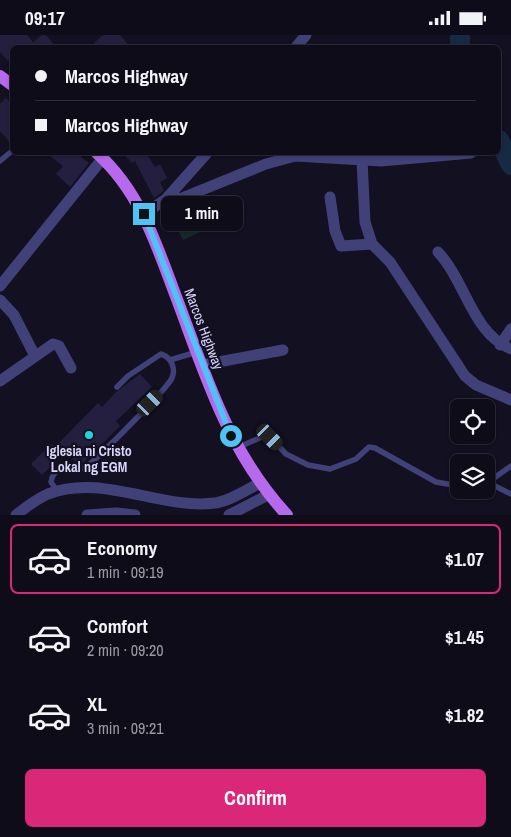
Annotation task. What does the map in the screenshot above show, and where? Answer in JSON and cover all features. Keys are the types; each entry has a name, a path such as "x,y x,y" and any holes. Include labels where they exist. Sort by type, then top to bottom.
{"main road":[{"name":"Marcos Highway","path":"100,155 122,180 144,214 225,424 237,448 268,495 287,515"}],"street":[{"path":"298,45 306,35"},
{"path":"0,286 100,155"},
{"path":"144,214 166,199 206,155"},
{"path":"166,199 182,198 266,165 295,156 381,161 448,155"},
{"path":"362,160 364,222 372,243 390,262 465,376 476,385 511,399"},
{"path":"330,197 335,231 341,246 372,243"},
{"path":"438,253 459,280 480,324 506,347 511,329"},
{"path":"0,300 14,315 35,355"},
{"path":"0,381 49,345 56,344 71,368"},
{"path":"202,365 283,350"},
{"path":"16,515 37,500 57,491 92,489 179,502 214,503 260,483"},
{"path":"228,515 268,495"},
{"path":"87,515 116,513 135,515"}],"lane":[{"path":"0,161 10,153"},
{"path":"170,360 197,352"},
{"path":"57,491 51,482 55,473 61,470 86,467 162,391 173,375 170,360 161,354 130,375 117,387"},
{"path":"237,448 264,435 270,437 286,454 308,465 330,469 356,459 369,447 375,448 436,482 450,484"},
{"path":"495,476 511,466"},
{"path":"495,487 511,494"}],"green space":[{"path":"188,196 205,230 183,240 166,206"}],"building":[{"path":"0,35 27,35 33,42 42,35 46,35 54,45 10,45 10,58 8,61 0,52"},
{"path":"103,35 120,35 128,45 96,45 94,43"},
{"path":"6,98 10,103 10,143 0,131 0,104"},
{"path":"49,155 79,155 89,163 70,187 56,174 63,166"},
{"path":"125,155 147,155 155,167 160,164 167,178 160,182 164,190 154,198 135,161 132,163"},
{"name":"Iglesia ni Cristo Lokal ng EGM","path":"140,374 152,387 116,421 120,426 83,463 78,464 65,452 42,475 31,464 51,444 55,447 98,403 102,407 116,392"}],"waterway":[{"path":"460,35 460,45"},
{"path":"501,144 511,165"}],"place":[{"name":"Iglesia ni Cristo Lokal ng EGM","path":"89,435"}],"route":[{"path":"144,214 231,436"}]}
